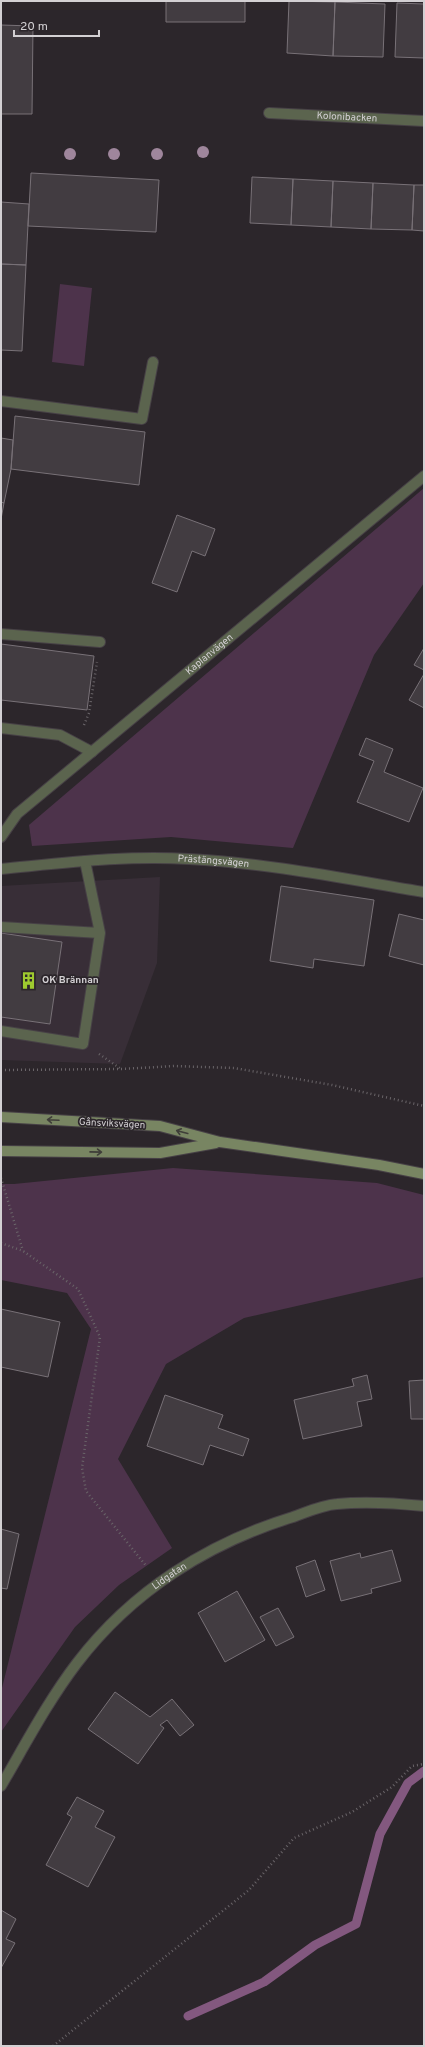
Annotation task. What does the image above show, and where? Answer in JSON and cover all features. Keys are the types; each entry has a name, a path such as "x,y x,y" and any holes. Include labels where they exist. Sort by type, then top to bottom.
{"main road":[{"name":"Gånsviksvägen","path":"1,1117 160,1126 220,1142 356,1162 424,1174"},
{"name":"Gånsviksvägen","path":"1,1151 160,1153 220,1142"}],"street":[{"name":"Kolonibacken","path":"269,113 424,121"},
{"path":"1,401 142,419 152,362"},
{"name":"Kaplanvägen","path":"1,837 17,814 424,476"},
{"path":"1,634 100,642"},
{"path":"1,728 60,735 92,752"},
{"name":"Prästängsvägen","path":"1,868 123,858 188,858 248,864 424,892"},
{"path":"1,1031 83,1044 100,933 85,861"},
{"path":"1,927 100,933"},
{"name":"Lidgatan","path":"1,1786 40,1719 77,1663 106,1628 159,1581 210,1549 264,1525 335,1504 389,1502 424,1506"}],"path":[{"path":"77,744 89,713 100,642"},
{"path":"83,1044 122,1069"},
{"path":"1,1070 122,1069 174,1066 234,1068 332,1085 424,1106"},
{"path":"1,1178 23,1252"},
{"path":"1,1243 23,1252 78,1289 100,1337 82,1468 86,1491 159,1581"},
{"path":"53,2046 249,1890 294,1838 352,1812 392,1787 412,1766 424,1764"}],"shaded area":[{"path":"60,284 92,288 84,366 52,362"},
{"path":"424,488 424,583 374,655 293,848 171,837 32,846 29,825"},
{"path":"160,877 157,963 120,1064 1,1060 1,886"},
{"path":"173,1168 377,1183 424,1195 424,1277 244,1318 166,1364 118,1459 172,1548 119,1585 75,1627 1,1732 1,1692 91,1329 67,1293 1,1280 1,1184 14,1184"}],"building":[{"path":"166,1 245,1 245,22 166,22"},
{"path":"289,1 335,2 333,56 287,53"},
{"path":"335,2 385,4 383,57 333,56"},
{"path":"397,3 424,4 424,58 395,57"},
{"path":"1,25 33,26 32,114 1,114"},
{"path":"31,173 159,180 156,232 28,226"},
{"path":"252,177 293,179 291,225 250,223"},
{"path":"293,179 333,181 331,227 291,225"},
{"path":"333,181 373,183 371,229 331,227"},
{"path":"373,183 414,185 412,230 371,229"},
{"path":"414,185 424,185 424,231 412,230"},
{"path":"1,202 29,204 26,265 1,264"},
{"path":"1,264 26,265 22,351 1,350"},
{"path":"15,416 145,432 139,485 11,469"},
{"path":"1,438 13,440 11,469 4,503 1,502"},
{"path":"1,502 4,503 1,519"},
{"path":"177,515 215,529 205,556 192,551 177,592 152,583"},
{"path":"1,644 94,656 87,710 1,700"},
{"path":"424,648 424,670 414,665"},
{"path":"424,674 424,708 409,700"},
{"path":"366,738 393,749 384,772 423,788 409,822 357,802 374,761 359,755"},
{"path":"281,886 374,900 364,966 314,959 313,968 270,961"},
{"path":"399,914 424,920 424,965 389,956"},
{"name":"OK Brännan","path":"1,933 62,942 50,1024 1,1017"},
{"path":"1,1309 60,1322 48,1377 1,1367"},
{"path":"367,1375 372,1399 357,1402 362,1426 303,1439 294,1400 354,1386 352,1379"},
{"path":"424,1380 424,1419 411,1419 409,1381"},
{"path":"165,1395 223,1415 218,1428 249,1439 243,1456 210,1445 203,1465 147,1446"},
{"path":"1,1529 19,1534 7,1589 1,1588"},
{"path":"392,1550 401,1581 371,1589 372,1593 341,1601 330,1561 360,1553 361,1558"},
{"path":"315,1560 325,1590 306,1597 296,1567"},
{"path":"237,1591 265,1640 225,1662 198,1613"},
{"path":"278,1608 294,1637 276,1646 260,1617"},
{"path":"115,1692 150,1717 172,1699 194,1725 180,1736 167,1720 160,1725 164,1728 138,1764 88,1729"},
{"path":"77,1797 104,1811 95,1827 115,1837 88,1887 46,1865 72,1817 67,1814"},
{"path":"1,1910 16,1919 6,1939 15,1943 1,1968"}],"waterway":[{"path":"188,2016 264,1982 315,1945 356,1924 380,1834 408,1783 424,1771"}],"place":[{"name":"OK Brännan","path":"29,980"}]}
